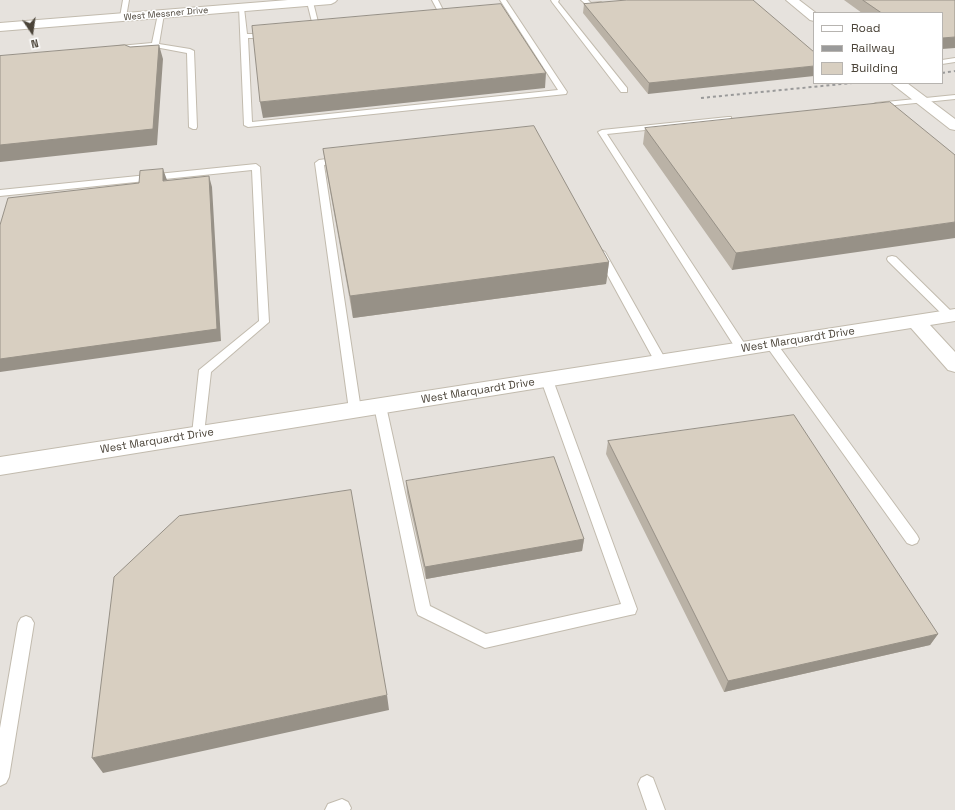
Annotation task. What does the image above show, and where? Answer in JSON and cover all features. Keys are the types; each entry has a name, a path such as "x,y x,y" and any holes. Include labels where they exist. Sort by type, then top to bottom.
{"street":[{"name":"West Messner Drive","path":"0,28 331,0"},
{"path":"792,0 813,16"},
{"path":"899,84 955,126"},
{"name":"West Marquardt Drive","path":"0,466 953,315"},
{"path":"916,322 955,365"}],"lane":[{"path":"123,17 126,0"},
{"path":"435,0 448,18 436,19"},
{"path":"241,8 244,36 248,125 564,92 507,12 503,0"},
{"path":"556,0 554,1 624,90"},
{"path":"584,0 589,5 612,3"},
{"path":"310,2 313,30 325,29"},
{"path":"155,45 161,14"},
{"path":"244,36 259,35"},
{"path":"108,49 155,45 190,52 193,127"},
{"path":"943,62 955,60"},
{"path":"866,106 955,97"},
{"path":"734,119 602,132 742,349"},
{"path":"350,159 319,163 355,410"},
{"path":"0,192 256,167 264,322 205,370 198,434"},
{"path":"595,243 661,362"},
{"path":"892,259 953,315"},
{"path":"771,344 912,539"},
{"path":"380,406 424,610 485,641 630,609 547,380"},
{"path":"0,777 26,623"},
{"path":"647,784 656,810"}],"shaded area":[{"path":"0,0 955,0 955,810 0,810"}],"building":[{"path":"627,0 753,0 813,51 813,66 649,83 584,4"},
{"path":"863,0 955,0 955,37 943,38 943,12 881,12"},
{"path":"501,4 546,73 260,102 252,26"},
{"path":"125,45 130,47 159,45 153,129 0,145 0,56"},
{"path":"890,102 955,155 955,222 736,253 645,128"},
{"path":"534,126 609,262 350,296 323,149"},
{"path":"163,169 163,181 209,176 217,329 0,359 0,225 8,198 139,183 140,171"},
{"path":"794,415 938,634 728,681 608,441"},
{"path":"554,457 584,539 425,567 406,481"},
{"path":"351,490 387,695 92,758 114,577 179,516"}],"railway":[{"path":"943,73 955,71"},
{"path":"701,98 842,84"}]}
